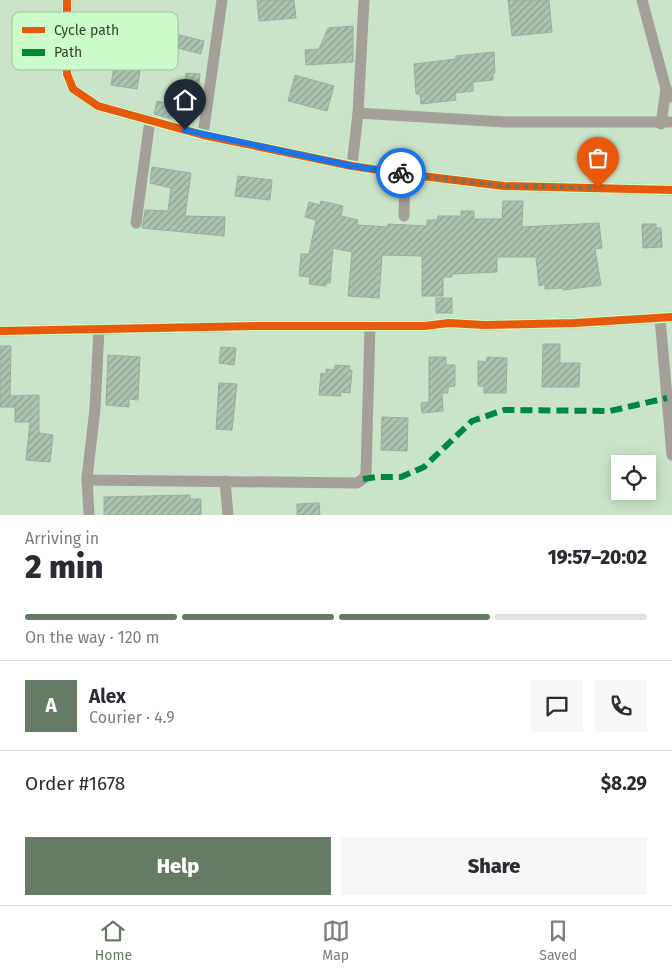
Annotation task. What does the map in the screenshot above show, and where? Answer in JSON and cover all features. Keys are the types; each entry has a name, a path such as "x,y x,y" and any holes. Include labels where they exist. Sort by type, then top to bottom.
{"street":[{"path":"203,135 222,0"},
{"path":"352,166 358,113 364,0"},
{"path":"358,113 505,122 667,123 669,93 642,0"},
{"path":"67,70 73,89 98,106 203,135 352,166 504,186 672,190"},
{"path":"136,223 150,120"},
{"path":"404,216 405,174"},
{"path":"0,331 425,326 449,323 484,325 575,323 672,317"},
{"path":"660,318 672,456"},
{"path":"87,480 357,483 364,479 366,474 370,326"},
{"path":"89,515 87,480 95,410 99,330"},
{"path":"225,481 228,515"}],"building":[{"path":"257,0 294,0 296,18 259,21"},
{"path":"508,0 549,0 552,32 512,36"},
{"path":"353,26 353,62 306,65 305,50 319,49 328,28"},
{"path":"178,34 204,41 201,54 178,48"},
{"path":"494,52 495,73 493,73 493,80 473,82 473,91 455,93 456,100 421,104 420,94 416,94 414,64 456,59 456,56"},
{"path":"114,70 140,71 137,89 111,85"},
{"path":"186,73 200,74 198,91 185,90"},
{"path":"295,75 334,86 327,111 288,101"},
{"path":"157,101 175,105 172,119 154,114"},
{"path":"152,167 191,173 185,216 225,217 224,236 142,228 145,210 168,211 171,188 150,183"},
{"path":"238,176 272,180 270,200 235,196"},
{"path":"321,201 343,206 341,216 358,220 357,225 388,227 388,224 427,226 427,220 437,220 438,216 461,216 461,211 474,211 474,219 502,219 503,201 523,201 522,227 599,223 602,248 595,249 601,285 563,290 563,288 545,289 545,284 539,286 536,257 497,257 497,272 452,274 452,277 443,277 443,296 422,296 422,256 382,255 379,298 348,296 352,252 333,248 330,283 326,283 326,286 309,284 310,277 299,276 301,254 309,254 316,220 305,217 309,202 320,205"},
{"path":"642,224 656,224 656,228 661,228 662,247 643,248"},
{"path":"436,298 452,298 452,313 436,313"},
{"path":"543,344 560,344 560,363 580,363 579,387 542,387"},
{"path":"0,346 11,346 10,396 39,395 39,433 53,435 50,462 26,460 30,422 15,422 15,407 0,407"},
{"path":"221,347 236,348 234,365 219,363"},
{"path":"108,355 140,357 138,400 129,399 129,407 106,405"},
{"path":"429,357 446,357 446,365 455,365 455,386 448,387 448,393 442,393 443,411 422,413 421,403 429,402"},
{"path":"487,357 507,358 506,393 484,393 484,386 478,386 478,361 486,362"},
{"path":"335,365 350,366 349,370 352,370 350,393 340,392 341,396 319,395 321,373 326,374 326,369 334,370"},
{"path":"219,383 237,384 232,430 216,429"},
{"path":"382,417 408,418 407,451 381,450"},
{"path":"190,495 190,499 201,499 201,515 104,515 104,497"},
{"path":"319,503 320,515 297,515 297,504"}],"marked path":[{"path":"363,479 401,477 424,467 472,421 504,410 610,411 667,398"}],"cycle path":[{"path":"67,0 67,12"},
{"path":"67,70 73,89 98,106 203,135 352,166 504,186 672,190"},
{"path":"0,331 258,326 425,326 449,323 484,325 575,323 672,317"}],"way so far":[{"path":"401,173 504,186 598,188"}],"route":[{"path":"185,130 352,166 401,173"}]}
